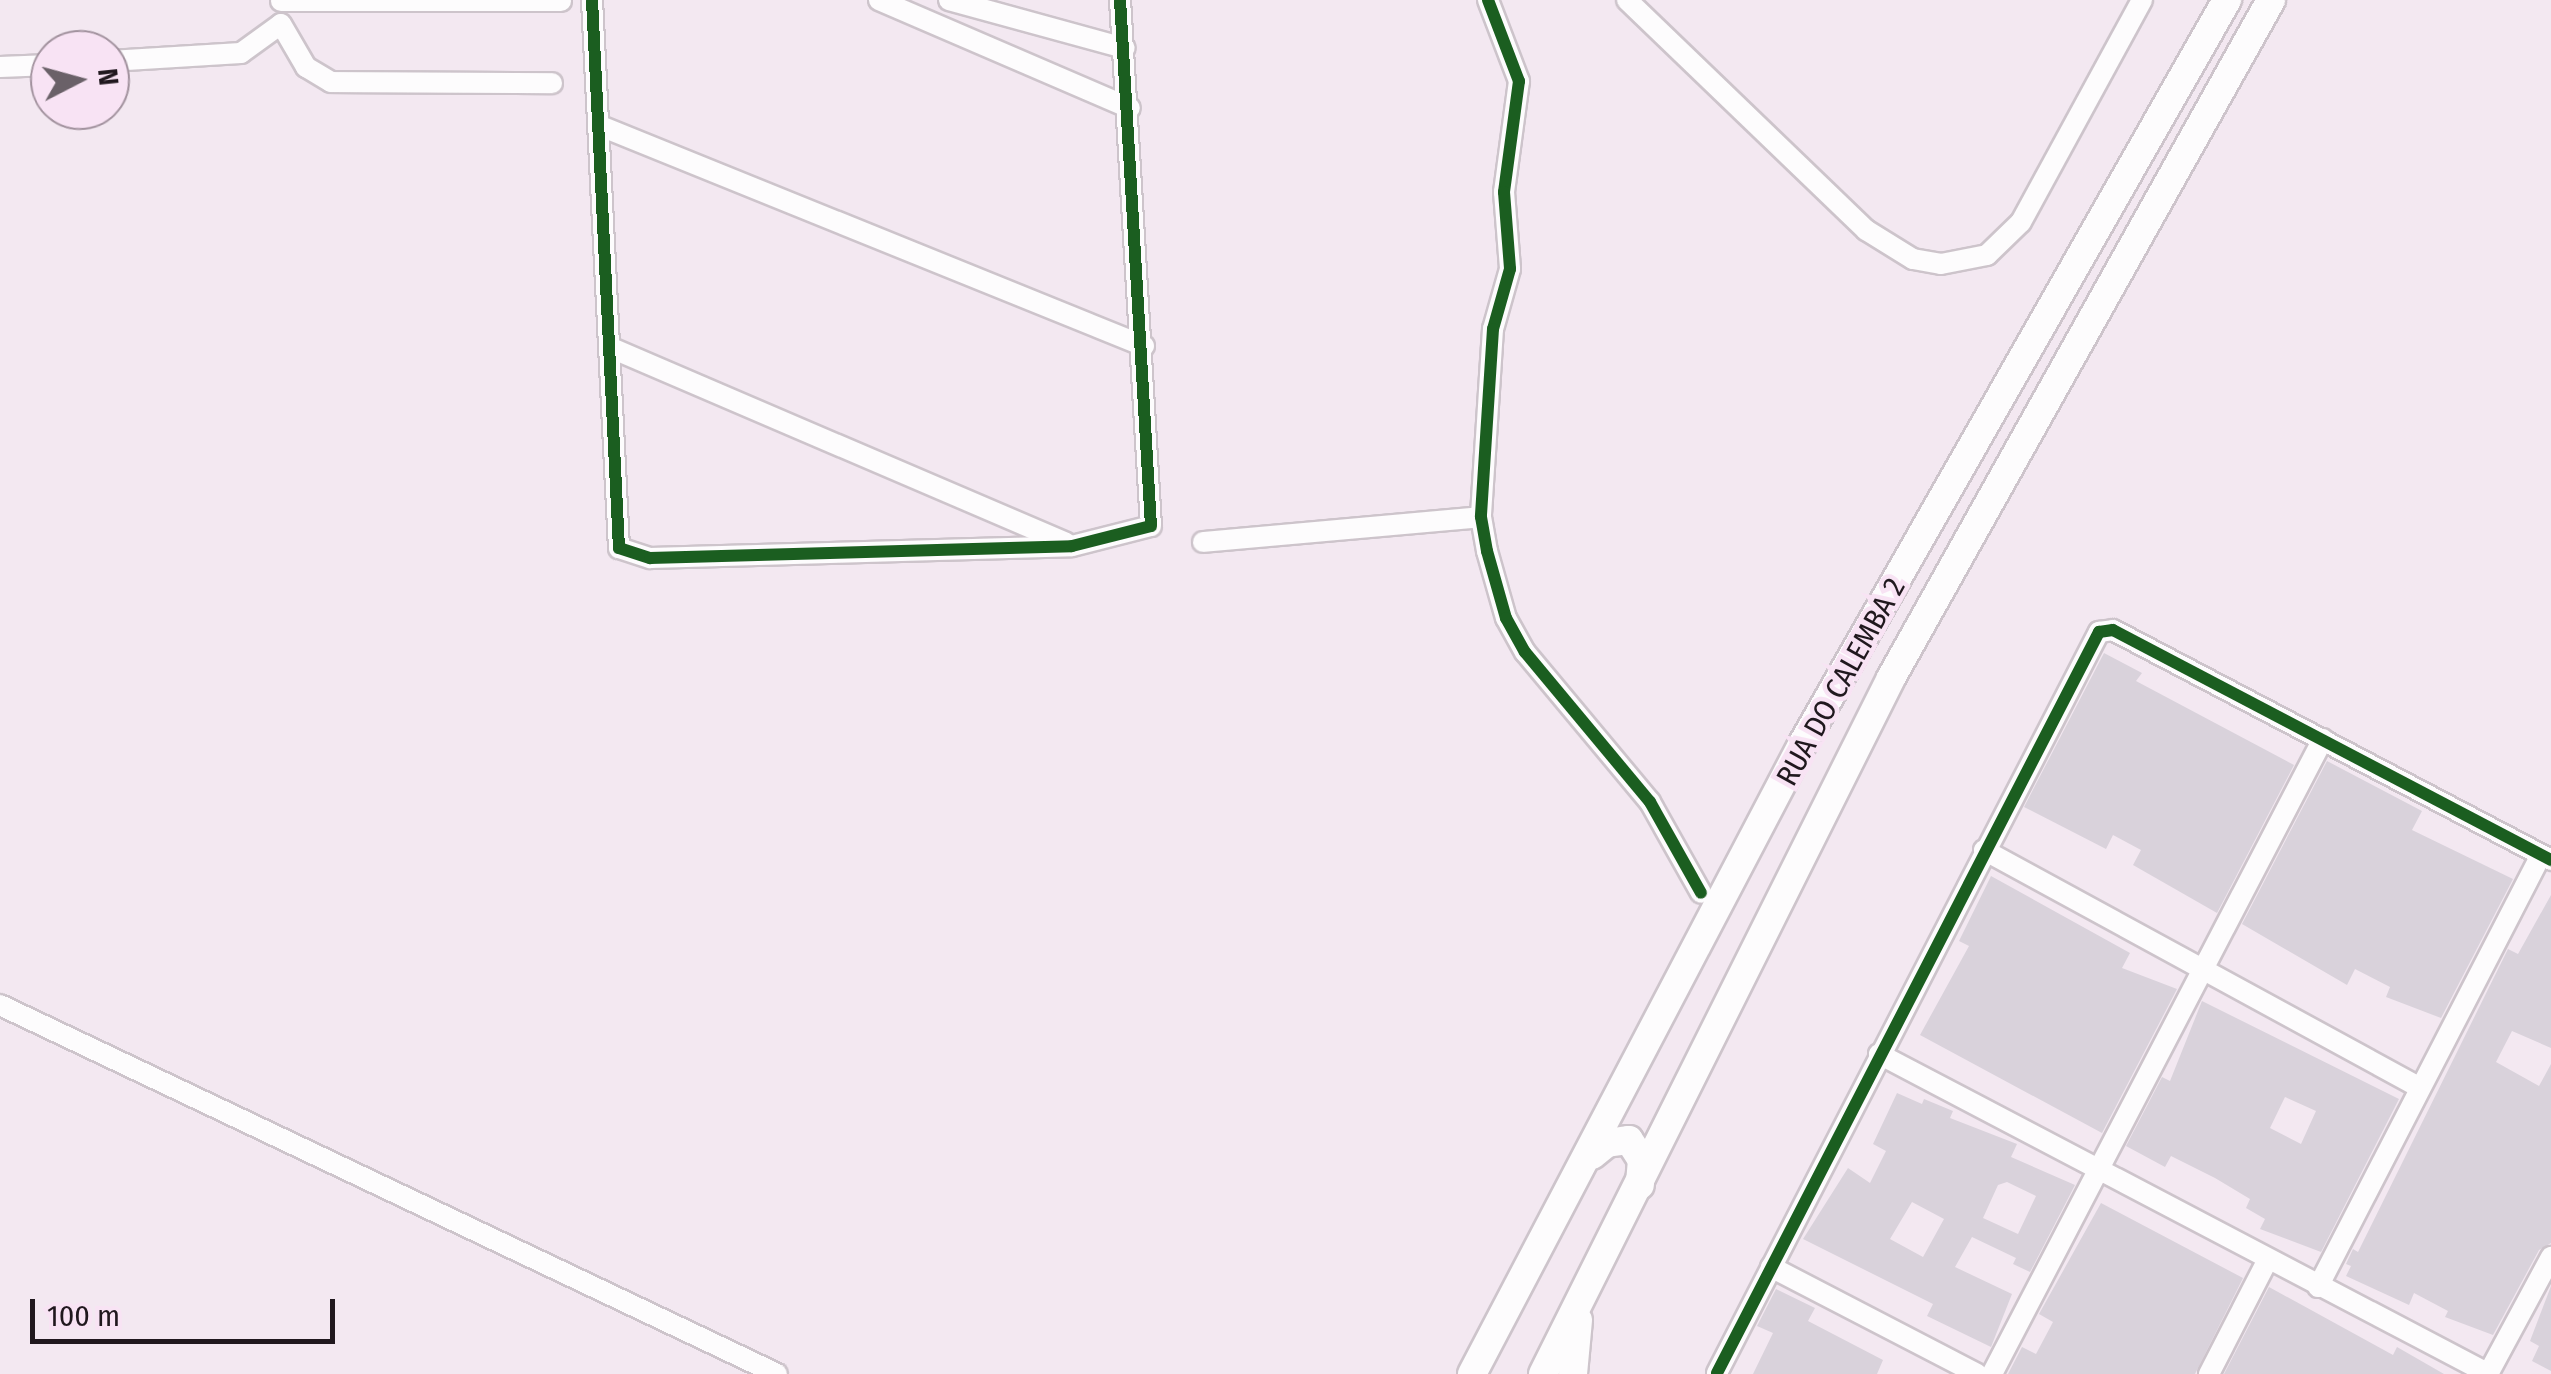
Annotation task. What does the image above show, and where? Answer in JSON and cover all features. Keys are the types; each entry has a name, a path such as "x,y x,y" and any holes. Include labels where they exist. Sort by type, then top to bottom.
{"main road":[{"name":"RUA DO CALEMBA 2","path":"1472,1374 1802,745 2227,0"},
{"name":"RUA DO CALEMBA 2","path":"1543,1374 1891,678 2271,0"},
{"path":"1588,1158 1607,1142 1630,1140 1642,1160 1640,1186"},
{"path":"1573,1374 1573,1342 1588,1285"}],"street":[{"path":"552,83 330,82 306,67 282,24 281,1 561,0"},
{"path":"592,0 618,548 627,554 1072,546 1139,532 1154,518 1120,0"},
{"path":"879,0 1130,108"},
{"path":"948,0 1125,48"},
{"path":"1488,0 1519,81 1504,192 1510,269 1493,329 1481,517 1512,632 1650,802 1701,893"},
{"path":"1627,0 1866,230 1913,259 1940,264 1987,255 2021,222 2142,0"},
{"path":"130,60 240,54 282,24"},
{"path":"0,68 30,66"},
{"path":"598,125 1144,346"},
{"path":"608,347 1072,546"},
{"path":"1202,542 1481,517"},
{"path":"1716,1373 2090,641 2106,629 2546,858 2419,1086 2318,1286"},
{"path":"1992,1374 2200,966 2323,740"},
{"path":"1984,850 2419,1086"},
{"path":"0,1005 777,1374"},
{"path":"1879,1054 2488,1374 2551,1257"},
{"path":"2209,1374 2267,1261"},
{"path":"1770,1267 1977,1374"}],"building":[{"path":"2104,653 2142,673 2136,681 2294,765 2217,913 2133,865 2141,850 2113,835 2106,849 2024,807"},
{"path":"2327,761 2422,811 2412,830 2513,879 2441,1018 2386,997 2390,987 2355,969 2347,985 2242,924"},
{"path":"1991,876 2130,953 2122,968 2177,989 2102,1133 1920,1035 1969,946 1959,941"},
{"path":"2551,895 2551,1048 2512,1031 2496,1062 2539,1086 2551,1064 2551,1243 2539,1250 2493,1335 2445,1317 2448,1311 2414,1293 2409,1305 2346,1276 2351,1266 2346,1264 2353,1249 2358,1252 2508,949 2518,954"},
{"path":"2202,1001 2399,1099 2321,1252 2260,1229 2265,1219 2246,1208 2250,1199 2215,1178 2171,1156 2165,1167 2126,1146 2162,1077 2170,1081","holes":["2285,1097 2316,1111 2301,1144 2270,1128"]},
{"path":"1897,1093 1953,1111 1950,1118 2017,1144 2011,1157 2075,1185 2030,1272 2013,1264 2016,1258 1972,1237 1955,1267 2012,1294 1991,1347 1927,1316 1933,1304 1803,1239 1848,1168 1870,1183 1886,1151 1873,1144","holes":["2007,1182 2036,1196 2018,1234 1983,1218 1998,1185","1912,1202 1944,1219 1923,1257 1890,1239"]},
{"path":"2101,1203 2243,1278 2195,1374 2008,1374 2022,1347 2036,1354 2053,1322 2039,1314"},
{"path":"2551,1286 2551,1371 2532,1361 2539,1346 2530,1341"},
{"path":"2269,1287 2393,1355 2397,1347 2444,1374 2224,1374"},
{"path":"1776,1289 1815,1308 1808,1321 1883,1360 1877,1374 1753,1374 1773,1333 1757,1326"}],"cycle path":[{"path":"592,0 619,548 650,558 1072,546 1151,526 1120,0"},
{"path":"1488,0 1519,81 1504,192 1510,269 1493,329 1481,517 1487,551 1506,618 1525,652 1650,802 1701,893"},
{"path":"1717,1373 2099,632 2113,630 2551,860"}]}
